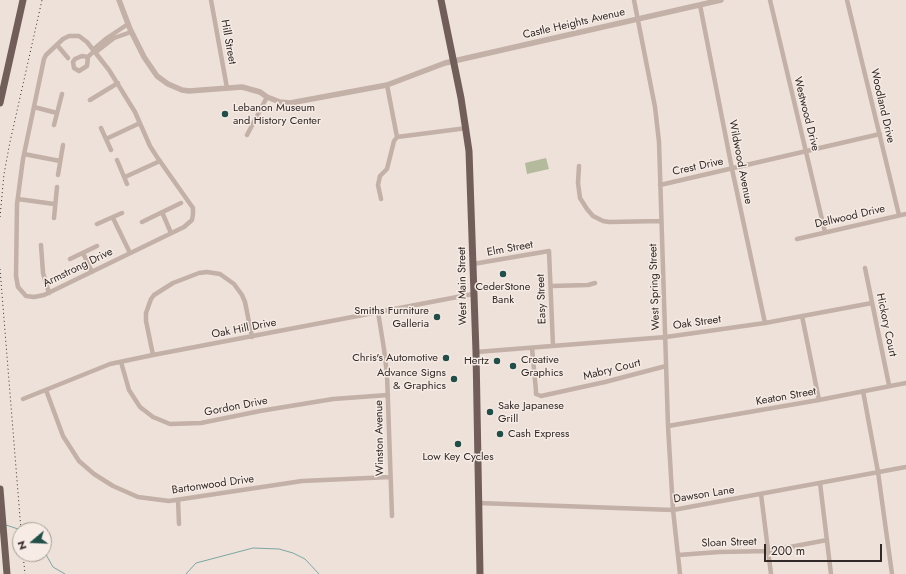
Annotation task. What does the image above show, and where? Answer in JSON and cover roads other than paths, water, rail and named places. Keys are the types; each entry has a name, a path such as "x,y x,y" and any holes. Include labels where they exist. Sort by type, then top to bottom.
{"main road":[{"path":"0,103 23,0"},
{"name":"West Main Street","path":"440,0 467,128 470,170 476,352 480,574"},
{"path":"0,489 7,574"}],"street":[{"name":"Castle Heights Avenue","path":"119,0 131,32 150,67 157,76 168,84 182,90 242,87 260,92 267,97 280,102 290,103 387,85 434,66 721,0"},
{"name":"Hill Street","path":"211,0 227,88"},
{"name":"West Spring Street","path":"634,0 657,122 666,336 668,426 673,510 680,574"},
{"name":"Westwood Drive","path":"770,0 825,232"},
{"name":"Woodland Drive","path":"848,0 899,215"},
{"name":"Wildwood Avenue","path":"700,5 732,169 765,323"},
{"path":"88,57 107,38 128,24"},
{"path":"95,50 121,34 131,32"},
{"name":"Armstrong Drive","path":"69,36 79,36 95,50 118,84 140,123 150,146 193,208 192,220 184,227 49,292 38,297 26,296 18,287 16,276 18,199 24,154 44,59 46,55 63,39 69,36"},
{"path":"57,45 68,58"},
{"path":"90,100 118,84"},
{"path":"381,199 378,185 380,176 387,169 394,141 397,137 387,85"},
{"path":"54,125 62,94"},
{"path":"247,135 267,97"},
{"path":"34,107 57,113"},
{"path":"106,139 140,123"},
{"path":"101,128 111,150"},
{"path":"397,137 467,128"},
{"name":"Crest Drive","path":"660,185 880,134"},
{"path":"58,175 63,145"},
{"path":"24,154 60,161"},
{"path":"117,160 127,184"},
{"path":"124,177 160,161"},
{"path":"579,166 578,183 580,198 586,209 594,216 603,221 609,222 661,222"},
{"path":"54,218 56,187"},
{"path":"18,199 54,204"},
{"path":"142,222 181,203"},
{"path":"162,212 171,233"},
{"path":"97,224 122,213"},
{"name":"Dellwood Drive","path":"797,239 906,214"},
{"path":"113,218 130,253"},
{"path":"41,245 43,273 49,292"},
{"path":"70,259 97,246"},
{"name":"Elm Street","path":"473,264 549,251"},
{"name":"Easy Street","path":"549,251 553,346"},
{"path":"83,253 92,272"},
{"name":"Hickory Court","path":"865,268 889,385"},
{"path":"153,355 146,321 146,313 150,300 154,295 163,289 199,272 220,274 234,284 245,302 252,337"},
{"path":"551,286 588,285 595,283"},
{"name":"Oak Hill Drive","path":"23,399 98,369 122,362 473,294"},
{"name":"Oak Street","path":"476,352 666,336 765,323 872,303"},
{"name":"Winston Avenue","path":"378,312 384,349 388,395 392,516"},
{"path":"802,316 819,400"},
{"name":"Mabry Court","path":"532,348 536,394 541,396 605,382 666,366"},
{"name":"Gordon Drive","path":"122,362 129,390 140,408 153,418 170,424 201,423 260,411 333,399 388,395"},
{"name":"Keaton Street","path":"668,426 819,400 906,382"},
{"name":"Bartonwood Drive","path":"46,390 63,436 72,452 85,467 113,486 138,497 159,501 178,500 302,481 390,477"},
{"path":"863,391 878,472 892,574"},
{"name":"Dawson Lane","path":"478,503 673,510 906,467"},
{"path":"820,483 832,574"},
{"path":"761,494 771,574"},
{"path":"178,500 179,524"},
{"name":"Sloan Street","path":"678,555 768,551 827,540"}],"waterway":[{"path":"6,525 12,527"},
{"path":"186,574 196,563 253,548 279,549 293,553 305,559 319,574"},
{"path":"50,562 53,567 65,574"}],"railway":[{"path":"0,217 4,174 10,142 42,0"},
{"path":"0,269 20,522"},
{"path":"24,562 25,574"}],"place":[{"name":"Lebanon Museum and History Center","path":"225,114"},
{"name":"CederStone Bank","path":"503,274"},
{"name":"Smiths Furniture Galleria","path":"437,317"},
{"name":"Chris's Automotive","path":"446,358"},
{"name":"Hertz","path":"497,361"},
{"name":"Creative Graphics","path":"513,366"},
{"name":"Advance Signs & Graphics","path":"454,379"},
{"name":"Sake Japanese Grill","path":"490,412"},
{"name":"Cash Express","path":"500,434"},
{"name":"Low Key Cycles","path":"458,444"}]}
